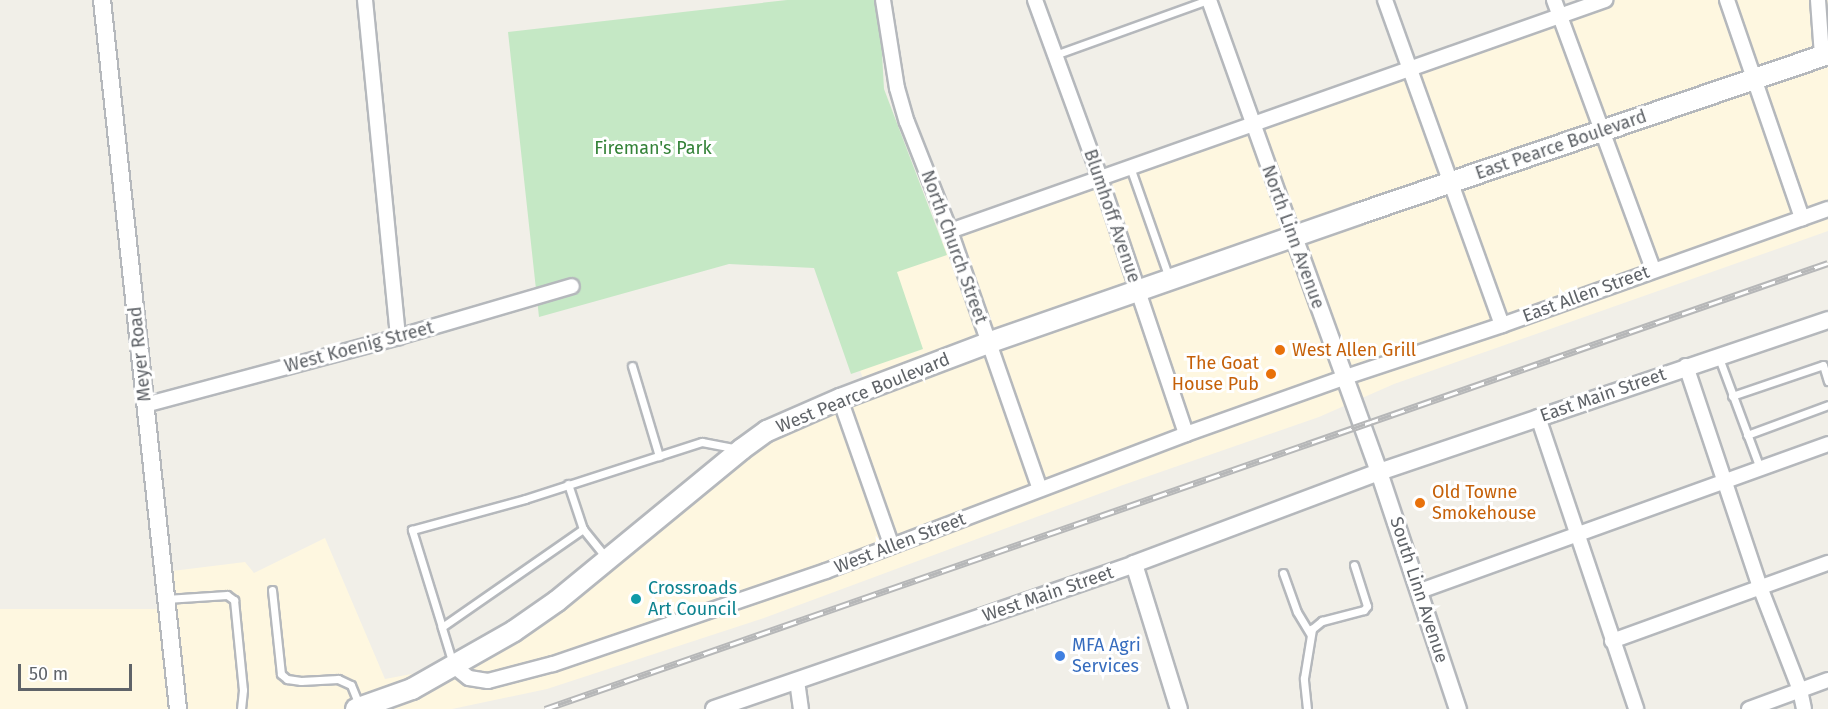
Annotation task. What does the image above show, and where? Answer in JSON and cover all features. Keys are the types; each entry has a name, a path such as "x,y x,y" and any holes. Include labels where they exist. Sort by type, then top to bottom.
{"main road":[{"name":"East Pearce Boulevard","path":"1294,237 1825,55"},
{"name":"West Pearce Boulevard","path":"358,708 412,689 514,631 557,601 767,431 840,399 988,343 1294,237"}],"street":[{"name":"Meyer Road","path":"102,0 178,709"},
{"path":"365,0 398,337"},
{"name":"North Church Street","path":"883,0 897,88 950,231 1040,489"},
{"name":"Blumhoff Avenue","path":"1035,0 1100,178 1186,434"},
{"name":"North Linn Avenue","path":"1208,0 1343,378 1379,472"},
{"path":"1385,0 1502,325"},
{"path":"1554,0 1653,269"},
{"path":"950,231 1605,0"},
{"path":"1727,0 1802,218"},
{"path":"1818,0 1825,55"},
{"name":"East Allen Street","path":"1343,378 1502,325 1653,269 1828,209"},
{"name":"West Koenig Street","path":"146,405 398,337 572,286"},
{"name":"East Main Street","path":"1379,472 1686,366 1828,320"},
{"path":"1686,366 1760,587 1800,690 1804,709"},
{"name":"West Allen Street","path":"454,666 470,678 488,681 553,664 826,571 891,544 1343,378"},
{"path":"840,399 891,544"},
{"path":"1538,417 1636,709"},
{"path":"1420,591 1828,444"},
{"name":"West Main Street","path":"722,708 1134,564 1379,472"},
{"name":"South Linn Avenue","path":"1379,472 1458,709"},
{"path":"1612,641 1828,563"},
{"path":"1134,564 1179,709"},
{"path":"1749,709 1828,680"},
{"path":"796,681 801,709"}],"lane":[{"path":"1055,55 1208,0"},
{"path":"1130,167 1170,281"},
{"path":"1718,356 1760,468"},
{"path":"1732,396 1823,365 1828,381"},
{"path":"632,366 659,456"},
{"path":"1747,435 1828,405"},
{"path":"454,666 412,530 525,499 702,442 742,449"},
{"path":"568,484 583,529 608,559"},
{"path":"442,627 583,529"},
{"path":"1307,709 1304,678 1310,634 1314,625 1364,610 1367,606 1354,565"},
{"path":"1283,573 1297,612 1310,634"},
{"path":"272,590 281,674 287,679 301,681 338,679 351,685 358,708"},
{"path":"166,599 227,595 234,600 243,690 241,709"}],"shaded area":[{"path":"1599,0 1828,0 1828,231 1394,384 1319,417 1123,485 761,619 547,689 452,709 0,709 0,609 157,609 156,573 245,562 254,573 325,538 385,679 454,666 557,601 715,468 867,389 829,288 952,238 1252,124"}],"green space":[{"name":"Fireman's Park","path":"787,0 879,0 884,89 947,255 897,272 923,349 851,374 814,268 729,264 539,317 508,32"}],"railway":[{"path":"545,709 1828,263"}],"place":[{"name":"West Allen Grill","path":"1280,350"},
{"name":"The Goat House Pub","path":"1271,374"},
{"name":"Old Towne Smokehouse","path":"1420,503"},
{"name":"Crossroads Art Council","path":"636,599"},
{"name":"MFA Agri Services","path":"1060,656"}]}
